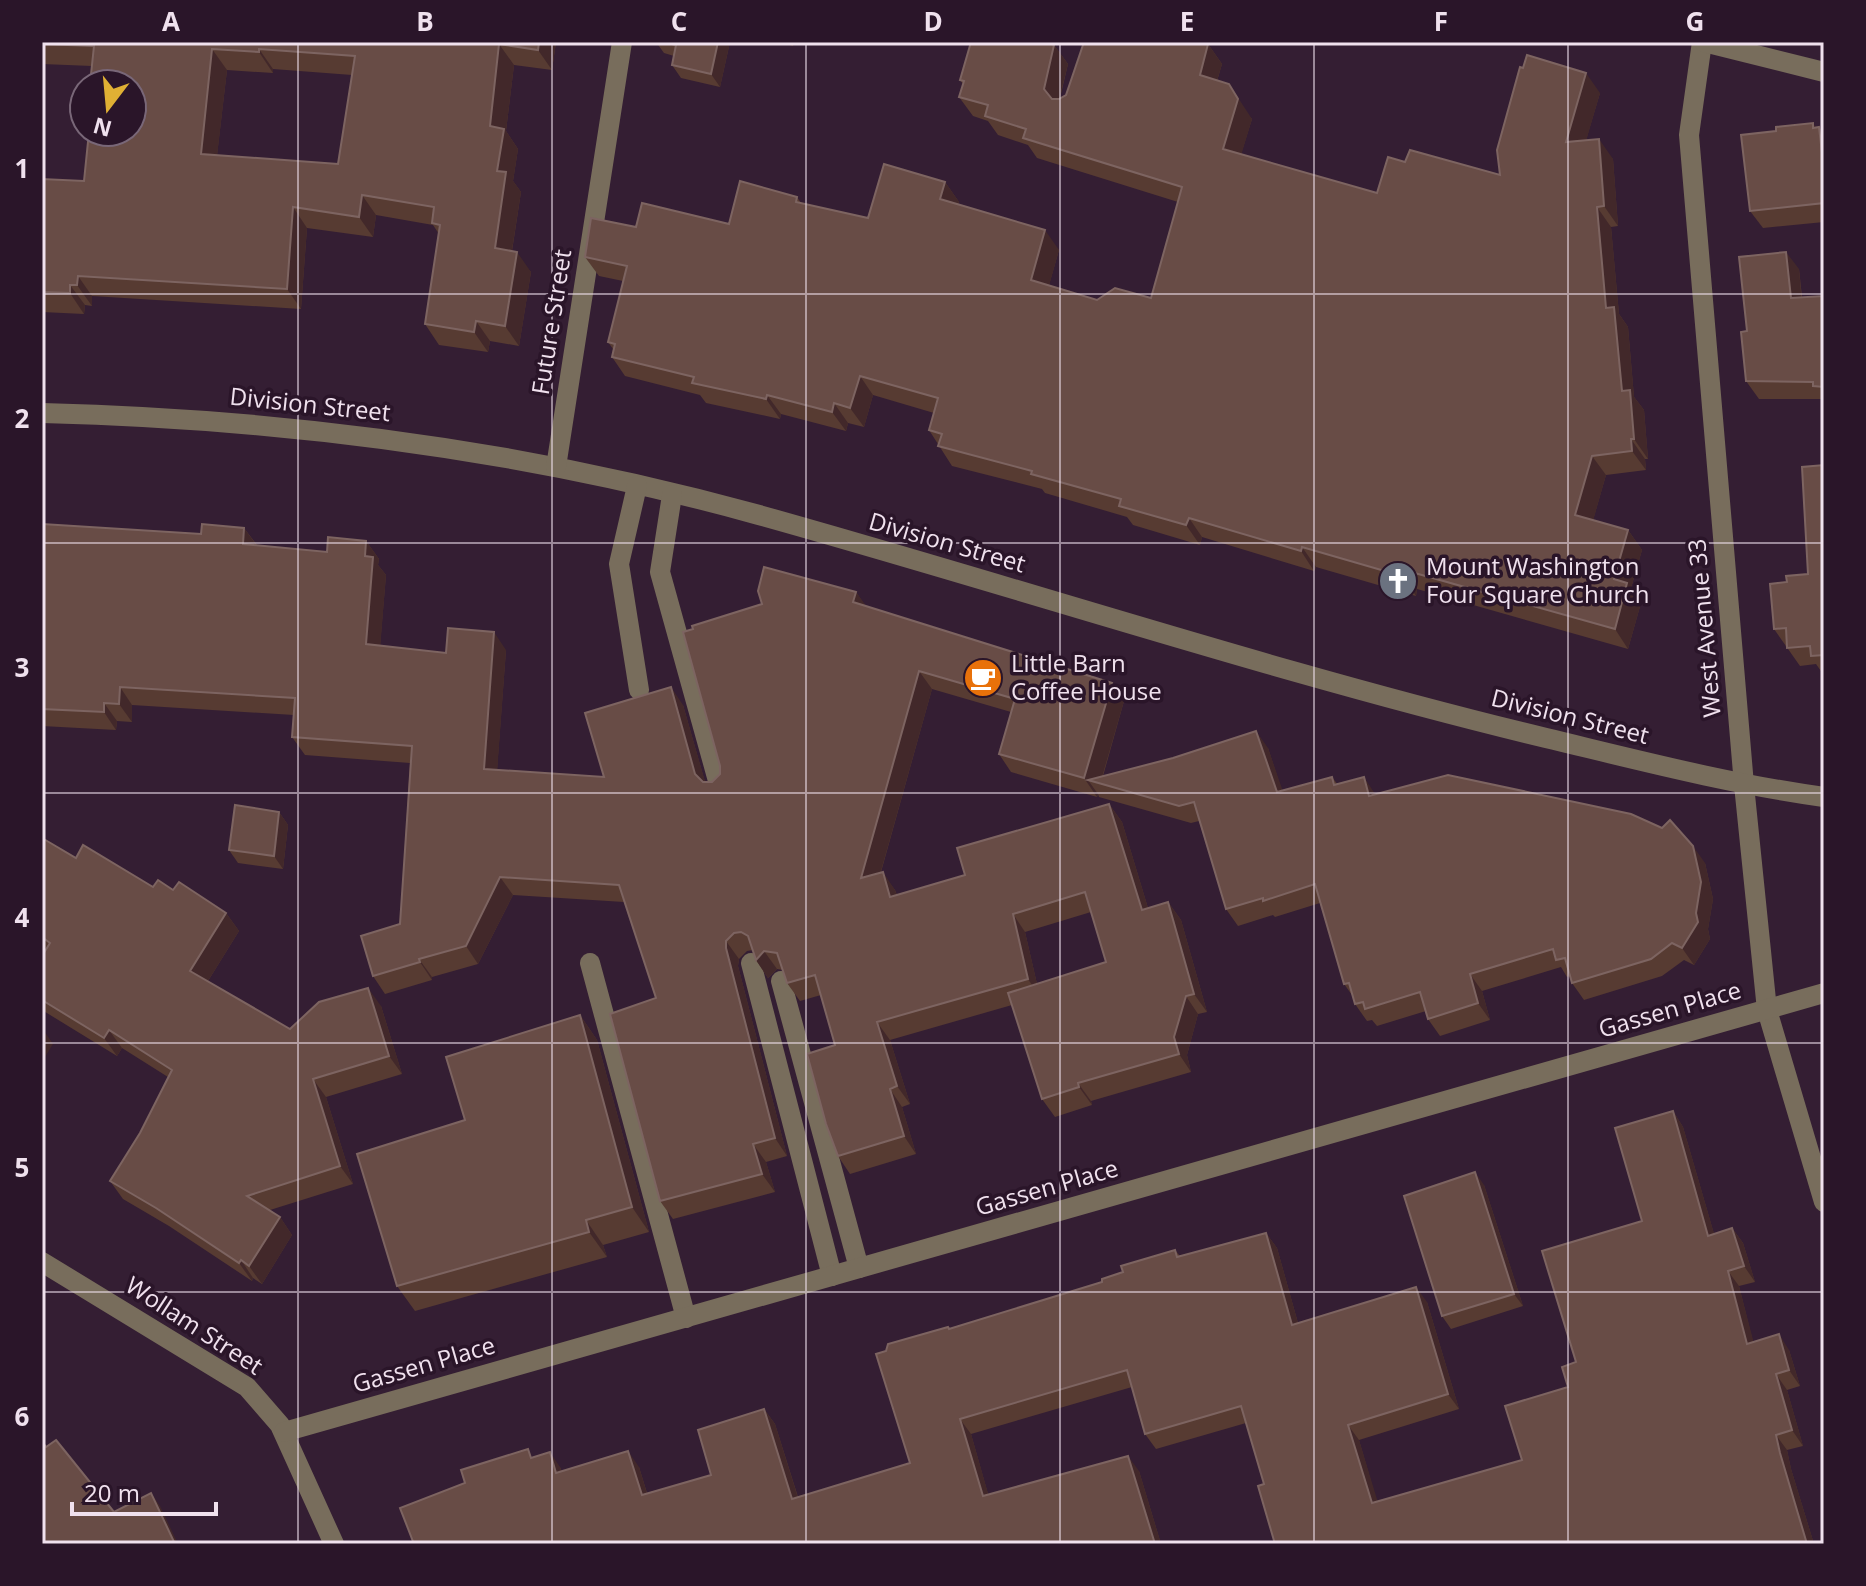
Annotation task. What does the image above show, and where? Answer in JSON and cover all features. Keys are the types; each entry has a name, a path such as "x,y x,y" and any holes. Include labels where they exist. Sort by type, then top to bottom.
{"street":[{"name":"Future Street","path":"556,467 622,42"},
{"path":"1703,42 1824,72"},
{"name":"West Avenue 33","path":"1703,42 1689,135 1744,785 1767,1010 1824,1202"},
{"name":"Division Street","path":"42,413 146,415 322,430 556,467 754,514 1438,712 1744,785 1824,797"},
{"path":"637,486 619,564 639,690"},
{"path":"672,495 660,572 720,788"},
{"path":"590,963 686,1318"},
{"path":"751,963 832,1276"},
{"path":"781,981 859,1268"},
{"name":"Gassen Place","path":"284,1432 1824,993"},
{"name":"Wollam Street","path":"42,1262 247,1387 284,1432 334,1544"}],"building":[{"path":"42,42 539,42 538,50 499,44 490,126 504,129 497,171 506,172 495,248 517,252 505,326 476,321 474,332 425,324 440,225 432,223 434,207 362,195 359,217 293,207 287,289 78,276 77,285 70,285 70,293 42,292 42,179 84,181 87,148 148,148 148,68 92,68 94,46","holes":["212,49 259,52 259,49 355,56 338,164 201,154"]},
{"path":"663,42 718,42 711,74 672,65 676,45"},
{"path":"971,42 1046,42 1054,45 1044,89 1052,99 1066,95 1084,42 1208,44 1200,75 1229,84 1238,99 1223,149 1377,193 1388,157 1405,162 1410,150 1500,175 1497,150 1520,67 1523,68 1527,55 1586,73 1566,142 1599,139 1604,206 1597,207 1606,308 1614,307 1622,391 1630,390 1634,439 1631,439 1632,451 1592,456 1575,515 1628,530 1614,579 1627,583 1615,629 1404,570 1402,576 1302,547 1301,551 1189,518 1186,525 1119,506 1121,499 938,446 942,434 929,430 938,398 860,376 850,408 834,403 832,412 767,395 766,399 692,383 694,377 612,357 615,344 608,342 627,266 585,257 591,218 636,227 642,203 729,224 740,181 797,197 796,202 868,218 884,164 945,182 940,199 1045,230 1031,280 1097,300 1115,288 1151,298 1182,187 1023,138 1026,129 985,116 988,105 959,97 964,81 960,80"},
{"path":"1813,123 1813,128 1819,127 1824,152 1824,203 1750,211 1741,135"},
{"path":"1786,252 1791,298 1824,296 1824,387 1813,386 1813,382 1746,381 1741,332 1747,331 1739,257"},
{"path":"1824,465 1824,655 1811,656 1810,646 1787,648 1786,628 1774,629 1770,584 1787,582 1786,576 1808,574 1802,467"},
{"path":"42,524 201,534 202,524 244,528 243,544 327,552 328,537 366,541 365,556 373,557 366,644 446,653 448,628 494,632 484,769 604,777 585,713 671,687 695,774 703,782 712,782 720,774 720,766 683,632 693,629 692,626 762,604 758,591 764,567 856,592 853,602 1112,683 1084,778 999,754 1015,699 919,671 861,878 883,872 890,897 965,875 957,848 1109,804 1142,910 1168,902 1194,994 1186,996 1174,1037 1179,1054 1078,1083 1079,1087 1042,1099 1008,993 1106,962 1085,892 1013,914 1028,979 877,1022 897,1086 890,1089 904,1136 838,1156 807,1054 835,1045 815,975 787,983 777,953 764,951 756,960 748,936 741,932 734,933 726,941 726,948 775,1138 753,1144 762,1174 660,1201 610,1014 656,998 619,885 500,877 466,946 373,976 361,936 400,924 412,746 292,737 295,698 120,687 119,704 104,703 104,712 42,709"},
{"path":"1256,731 1277,792 1332,777 1334,785 1364,777 1369,796 1448,775 1631,814 1662,828 1670,820 1693,846 1701,882 1696,913 1698,922 1682,948 1672,943 1651,959 1572,983 1565,958 1556,960 1553,949 1470,974 1478,1003 1428,1019 1420,992 1365,1009 1363,1002 1355,1004 1349,983 1344,984 1315,884 1226,909 1194,802 1179,806 1088,780 1173,758"},
{"path":"235,805 279,812 274,856 229,850"},
{"path":"42,838 76,858 83,845 153,887 158,880 173,890 179,882 226,913 190,971 290,1029 319,1002 368,988 389,1056 313,1079 340,1166 247,1196 280,1217 249,1266 241,1260 239,1263 110,1181 140,1133 172,1070 109,1030 104,1038 42,1000 42,956 50,943 42,937"},
{"path":"580,1015 632,1207 586,1220 589,1232 397,1286 357,1154 465,1120 446,1057"},
{"path":"1673,1111 1708,1236 1732,1228 1744,1266 1728,1271 1747,1344 1779,1334 1789,1370 1776,1374 1792,1430 1776,1435 1807,1544 1275,1544 1258,1486 1264,1484 1241,1406 1145,1434 1127,1370 960,1419 983,1496 1128,1456 1155,1544 414,1544 400,1508 465,1483 461,1470 528,1449 531,1458 550,1452 556,1473 628,1451 642,1495 711,1475 698,1430 764,1409 792,1499 910,1463 876,1354 886,1351 888,1344 949,1329 1102,1282 1102,1279 1123,1272 1121,1266 1175,1250 1177,1257 1266,1233 1292,1325 1416,1287 1448,1394 1348,1425 1372,1503 1522,1460 1505,1406 1568,1387 1562,1367 1576,1362 1542,1251 1642,1221 1615,1128"},
{"path":"1475,1172 1514,1294 1442,1316 1404,1196"},
{"path":"56,1440 114,1512 151,1493 175,1544 42,1544 42,1441 46,1447"}],"place":[{"name":"Mount Washington Four Square Church","path":"1398,581"},
{"name":"Little Barn Coffee House","path":"983,678"}]}
